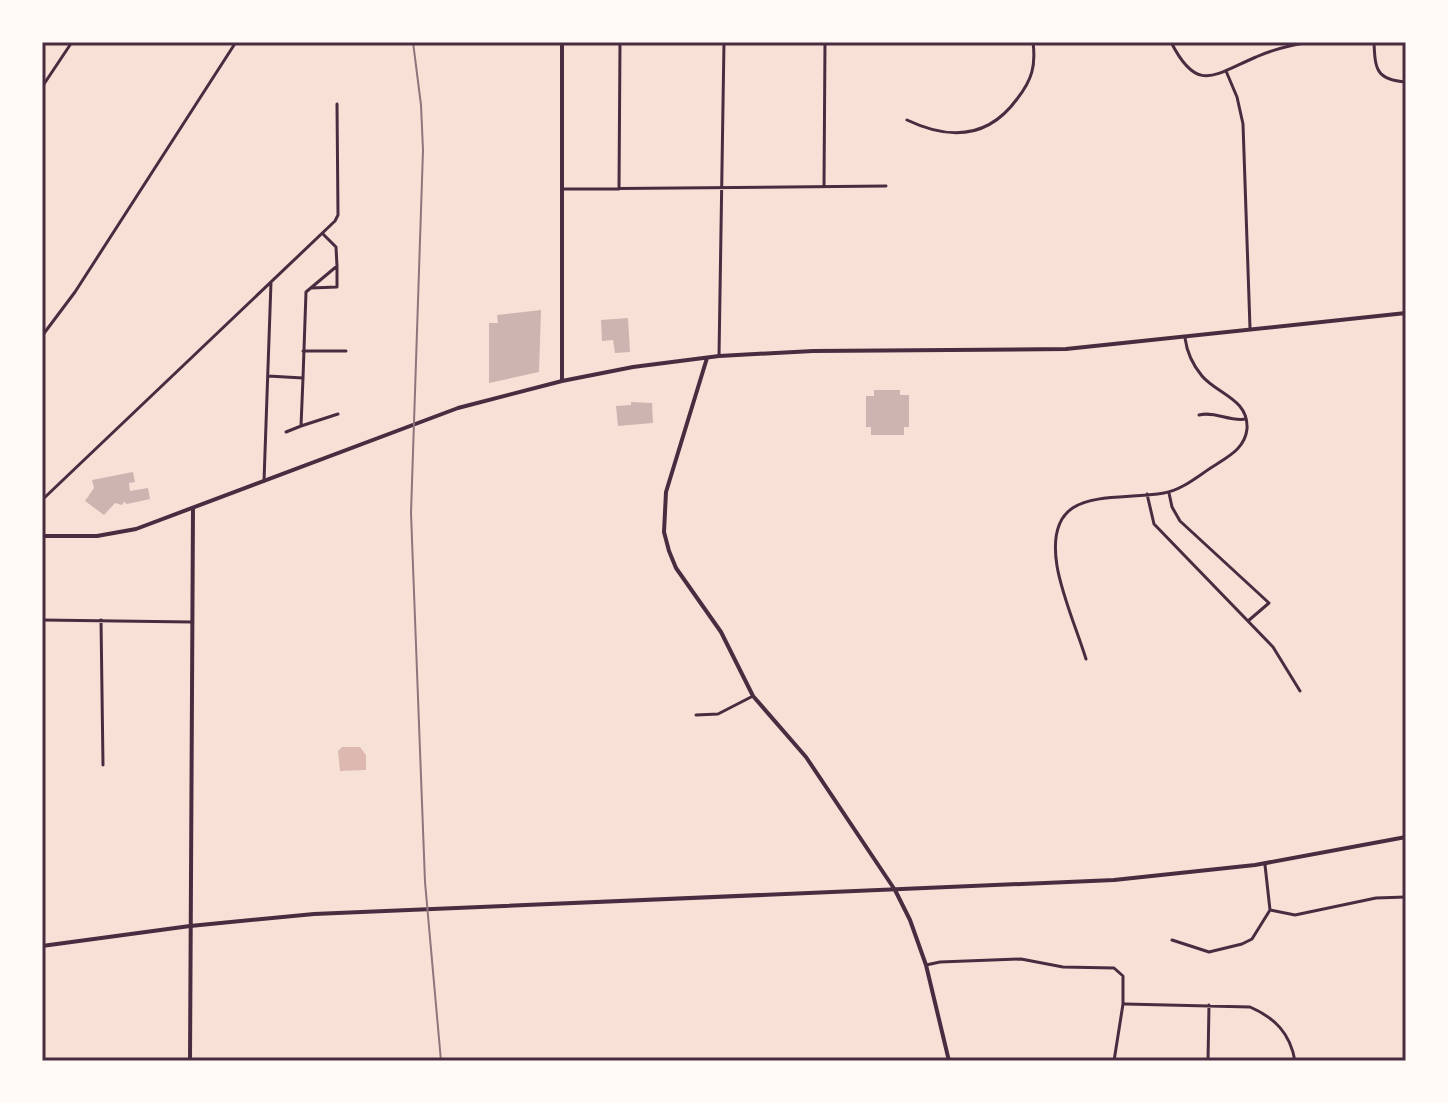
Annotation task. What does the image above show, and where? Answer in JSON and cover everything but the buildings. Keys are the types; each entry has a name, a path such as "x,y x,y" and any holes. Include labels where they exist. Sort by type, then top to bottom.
{"street":[{"path":"42,87 72,42"},
{"path":"42,336 75,292 236,42"},
{"path":"562,42 562,381"},
{"path":"619,189 620,42"},
{"path":"719,356 724,42"},
{"path":"824,187 825,42"},
{"path":"907,120 932,131 953,133 999,121 1029,84 1035,61 1033,42"},
{"path":"1171,42 1186,68 1206,76 1226,71 1289,44 1310,42"},
{"path":"1374,42 1374,63 1381,74 1394,81 1406,82"},
{"path":"1226,71 1237,97 1243,124 1250,331"},
{"path":"42,500 323,233 338,215 337,104"},
{"path":"562,189 886,186"},
{"path":"311,288 337,287 336,247 323,233"},
{"path":"301,426 304,299 306,292 337,266"},
{"path":"264,481 271,282"},
{"path":"42,536 97,536 136,529 495,397 633,367 719,356 813,351 1066,349 1406,313"},
{"path":"1086,659 1057,566 1061,518 1069,509 1084,502 1182,487 1237,451 1244,442 1246,419 1241,407 1204,379 1188,353 1185,338"},
{"path":"303,351 346,351"},
{"path":"707,358 666,492 664,532 676,568 721,632 753,696 806,757 895,890 910,920 926,965 949,1061"},
{"path":"268,376 303,378"},
{"path":"1199,415 1211,413 1233,420 1246,419"},
{"path":"286,432 338,414"},
{"path":"1168,491 1180,521 1269,603 1248,621"},
{"path":"1147,494 1154,524 1273,647 1300,691"},
{"path":"190,1061 193,508"},
{"path":"42,620 192,622"},
{"path":"101,620 103,765"},
{"path":"696,715 718,714 753,696"},
{"path":"42,946 190,926 314,914 1114,880 1265,863 1406,837"},
{"path":"1172,940 1209,952 1242,944 1257,934 1270,910 1265,863"},
{"path":"1270,910 1295,915 1376,898 1406,897"},
{"path":"926,965 1021,959 1063,967 1114,968 1120,971 1123,976 1123,1004 1114,1061"},
{"path":"1123,1004 1250,1007 1266,1014 1288,1037 1295,1061"},
{"path":"1208,1061 1209,1005"}],"shaded area":[{"path":"342,747 360,747 366,755 366,770 340,771 338,751"}],"railway":[{"path":"413,42 423,150 411,513 425,882 441,1061"}]}
